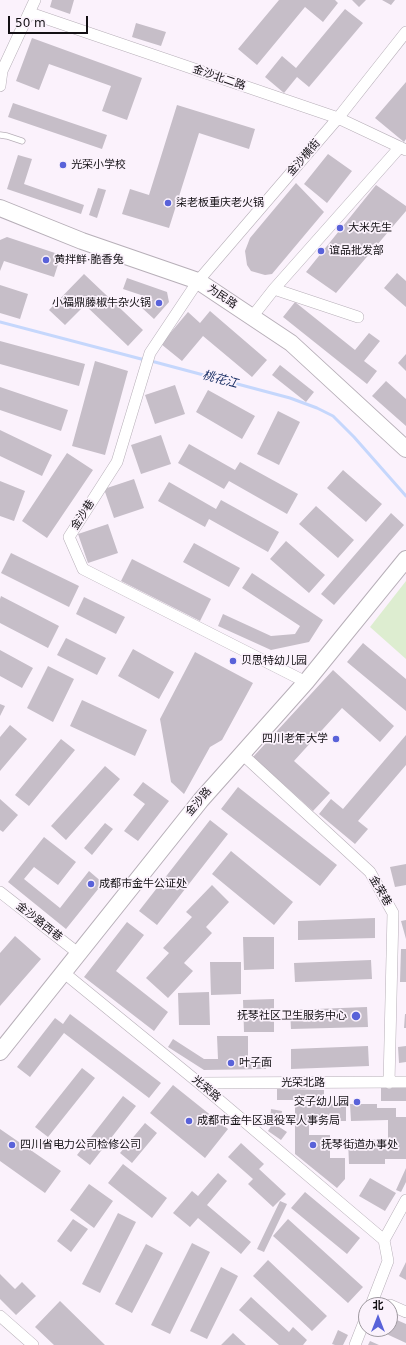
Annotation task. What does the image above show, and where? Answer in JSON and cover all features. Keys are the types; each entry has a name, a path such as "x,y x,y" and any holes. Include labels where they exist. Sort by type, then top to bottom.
{"street":[{"path":"0,86 2,72 35,0"},
{"name":"金沙北二路","path":"30,13 338,118 403,148"},
{"name":"金沙横街","path":"198,281 338,118 406,32"},
{"path":"252,317 274,289 403,148"},
{"name":"为民路","path":"0,208 82,241 198,281 291,343 406,449"},
{"name":"金沙巷","path":"198,281 150,354 118,462 69,537 83,569 306,682"},
{"path":"274,289 358,316"},
{"name":"金沙路","path":"0,1052 62,972 201,800 306,682 406,559"},
{"name":"金荣巷","path":"242,754 370,872 393,913 389,1083"},
{"name":"金沙路西巷","path":"0,892 78,953"},
{"name":"光荣路","path":"62,972 199,1083 384,1240"},
{"name":"光荣北路","path":"199,1083 406,1082"},
{"path":"374,1297 388,1261 384,1240 406,1200"},
{"path":"0,1316 33,1345"}],"lane":[{"path":"0,135 22,141"}],"green space":[{"path":"406,581 406,659 370,627"}],"building":[{"path":"52,0 74,0 70,14 50,7"},
{"path":"279,0 335,0 338,3 323,22 305,7 257,65 238,49"},
{"path":"352,0 366,0 359,7"},
{"path":"382,0 395,0 391,5"},
{"path":"345,9 363,23 309,87 297,77 284,93 265,77 282,56 296,68"},
{"path":"136,23 166,32 161,46 132,37"},
{"path":"32,38 142,78 127,120 102,111 111,86 49,64 39,90 16,81"},
{"path":"406,82 406,139 404,142 375,118"},
{"path":"13,103 107,135 102,149 8,117"},
{"path":"177,105 255,129 249,149 199,133 169,228 122,214 130,189 149,195"},
{"path":"328,154 352,171 327,203 304,184"},
{"path":"18,155 32,159 24,184 84,205 81,214 7,189"},
{"path":"296,183 324,212 272,274 265,275 251,271 247,265 245,251 250,238"},
{"path":"376,185 406,206 406,211 336,293 306,272"},
{"path":"98,188 106,190 97,218 89,215"},
{"path":"7,237 61,255 54,277 4,261 0,271 0,240"},
{"path":"397,273 406,281 406,307 384,288"},
{"path":"84,274 143,330 128,346 85,305 65,325 49,310"},
{"path":"127,278 167,292 169,302 154,319 141,307 153,299 123,289"},
{"path":"0,285 28,294 20,319 0,313"},
{"path":"295,302 355,350 369,333 380,341 364,361 377,371 367,384 283,317"},
{"path":"210,311 267,360 252,377 203,336 182,361 161,344 188,312 200,323"},
{"path":"0,341 85,364 79,386 0,364"},
{"path":"406,354 406,371 398,363"},
{"path":"95,361 128,371 105,455 72,446"},
{"path":"280,365 314,392 306,402 272,375"},
{"path":"386,381 406,399 406,426 372,396"},
{"path":"175,385 185,414 155,424 145,395"},
{"path":"0,387 68,410 61,431 0,410"},
{"path":"208,390 255,416 242,439 196,412"},
{"path":"278,411 300,422 279,465 257,454"},
{"path":"0,430 52,455 42,476 0,456"},
{"path":"161,435 171,464 141,474 131,445"},
{"path":"189,444 235,470 240,462 298,494 287,514 229,481 224,489 178,463"},
{"path":"67,453 93,470 47,538 22,521"},
{"path":"343,470 382,504 366,522 327,488"},
{"path":"134,479 144,508 114,518 104,489"},
{"path":"0,481 25,491 14,521 0,516"},
{"path":"169,482 216,509 221,500 279,532 268,552 209,519 205,527 158,501"},
{"path":"316,506 354,540 338,558 299,524"},
{"path":"391,513 404,525 334,605 321,594"},
{"path":"108,524 118,553 88,563 78,534"},
{"path":"286,541 325,575 309,593 270,559"},
{"path":"194,543 240,568 229,587 183,562"},
{"path":"11,553 79,586 69,607 1,573"},
{"path":"132,559 211,599 200,621 121,581"},
{"path":"252,573 323,620 309,642 271,650 218,626 223,614 271,636 295,634 300,626 242,588"},
{"path":"1,596 59,626 48,648 0,623"},
{"path":"84,597 125,617 116,634 76,614"},
{"path":"66,638 106,658 97,675 57,655"},
{"path":"363,643 406,679 406,711 347,662"},
{"path":"133,649 174,672 159,699 118,676"},
{"path":"0,650 33,668 22,688 0,676"},
{"path":"195,652 253,683 222,740 210,747 184,794 171,782 160,719"},
{"path":"48,666 74,679 53,722 27,708"},
{"path":"333,670 394,726 380,742 342,708 294,761 330,793 313,811 253,757"},
{"path":"82,700 147,730 135,756 70,726"},
{"path":"0,704 5,706 0,716"},
{"path":"10,725 27,739 0,771 0,737"},
{"path":"406,735 406,765 358,821 368,829 355,844 319,814 331,799 343,809"},
{"path":"61,739 75,750 29,806 15,795"},
{"path":"105,766 120,779 66,840 51,826"},
{"path":"143,782 169,801 138,841 124,831 145,804 133,795"},
{"path":"238,787 337,865 320,886 221,809"},
{"path":"0,799 18,815 3,832 0,830"},
{"path":"210,820 228,834 157,925 139,911"},
{"path":"105,823 113,829 92,855 84,848"},
{"name":"成都市金牛公证处","path":"44,837 76,862 58,885 34,867 24,879 60,908 89,871 103,883 66,929 8,882"},
{"path":"231,851 293,902 274,925 212,874"},
{"path":"406,864 406,885 395,887 390,867"},
{"path":"212,885 229,902 206,927 212,933 184,963 193,971 168,998 146,978 169,953 163,948 192,917 186,912"},
{"path":"375,918 375,938 298,940 298,921"},
{"path":"406,920 406,939 401,921"},
{"path":"127,922 144,935 116,971 168,1012 154,1031 84,977"},
{"path":"15,936 41,959 0,1006 0,953"},
{"path":"243,937 274,937 274,969 244,970"},
{"path":"401,949 406,949 406,982 400,982"},
{"path":"371,960 372,979 295,982 294,963"},
{"path":"210,962 241,962 241,994 211,995"},
{"path":"209,992 210,1025 179,1025 178,993"},
{"path":"274,999 274,1032 244,1032 243,1000"},
{"path":"367,1007 368,1027 291,1029 290,1010"},
{"path":"70,1014 161,1083 149,1098 64,1033 30,1077 17,1067 55,1018 63,1024"},
{"path":"405,1014 406,1028 404,1028"},
{"path":"217,1036 248,1036 248,1058 266,1058 266,1069 204,1070 168,1047 173,1039 204,1059 218,1059"},
{"path":"368,1046 369,1066 291,1069 291,1049"},
{"path":"406,1046 406,1062 399,1063 398,1047"},
{"path":"82,1068 95,1078 48,1137 35,1127"},
{"name":"成都市金牛区退役军人事务局","path":"173,1085 228,1129 205,1158 150,1113"},
{"path":"381,1088 406,1088 406,1101 381,1101"},
{"path":"277,1089 324,1090 324,1100 277,1100"},
{"path":"123,1096 136,1106 90,1165 77,1155"},
{"name":"抚琴街道办事处","path":"295,1104 346,1104 346,1121 309,1121 309,1135 330,1135 330,1158 345,1158 345,1179 337,1188 295,1154"},
{"path":"350,1104 377,1104 377,1108 396,1108 396,1117 406,1117 406,1159 385,1159 385,1164 349,1164 348,1140 388,1139 388,1120 351,1121"},
{"path":"271,1109 282,1111 280,1122 270,1120"},
{"path":"145,1123 157,1133 132,1163 120,1153"},
{"path":"273,1123 287,1132 281,1140 268,1131"},
{"name":"四川省电力公司检修公司","path":"0,1129 61,1171 45,1193 0,1161"},
{"path":"241,1143 264,1164 259,1169 286,1194 273,1207 248,1184 253,1179 228,1157"},
{"path":"123,1164 167,1198 152,1218 108,1183"},
{"path":"406,1168 406,1182 401,1192 396,1190"},
{"path":"218,1173 227,1181 207,1205 251,1242 241,1254 198,1218 190,1227 173,1213 192,1191 198,1196"},
{"path":"370,1178 396,1193 385,1211 359,1196"},
{"path":"89,1184 113,1201 94,1228 70,1210"},
{"path":"305,1192 360,1238 347,1254 291,1208"},
{"path":"280,1201 287,1204 264,1252 257,1249"},
{"path":"118,1213 136,1222 100,1293 82,1284"},
{"path":"73,1219 88,1229 71,1252 57,1241"},
{"path":"288,1219 363,1287 348,1303 273,1236"},
{"path":"192,1243 210,1252 170,1334 151,1325"},
{"path":"146,1244 163,1253 132,1313 115,1304"},
{"path":"268,1260 327,1316 312,1331 253,1276"},
{"path":"406,1262 406,1280 399,1276"},
{"path":"221,1267 238,1276 207,1339 190,1331"},
{"path":"0,1274 15,1289 22,1282 36,1296 16,1315 0,1299"},
{"path":"251,1297 289,1332 293,1327 307,1340 303,1345 279,1345 239,1310"},
{"path":"60,1301 105,1345 54,1345 35,1327"},
{"path":"398,1320 406,1324 406,1343 393,1337 398,1337"},
{"path":"338,1330 348,1335 343,1345 332,1344"},
{"path":"233,1333 246,1345 221,1345"},
{"path":"370,1341 379,1345 368,1345"}],"waterway":[{"name":"桃花江","path":"0,322 145,360"},
{"name":"桃花江","path":"151,361 290,398 317,408 333,416 354,437 406,496"}],"place":[{"name":"光荣小学校","path":"63,165"},
{"name":"柒老板重庆老火锅","path":"168,203"},
{"name":"大米先生","path":"340,228"},
{"name":"谊品批发部","path":"321,251"},
{"name":"黄拌鲜·脆香兔","path":"46,260"},
{"name":"小福鼎藤椒牛杂火锅","path":"159,303"},
{"name":"贝思特幼儿园","path":"233,661"},
{"name":"四川老年大学","path":"336,739"},
{"name":"成都市金牛公证处","path":"91,884"},
{"name":"抚琴社区卫生服务中心","path":"356,1016"},
{"name":"叶子面","path":"231,1063"},
{"name":"交子幼儿园","path":"357,1102"},
{"name":"成都市金牛区退役军人事务局","path":"189,1121"},
{"name":"四川省电力公司检修公司","path":"12,1145"},
{"name":"抚琴街道办事处","path":"313,1145"}]}
